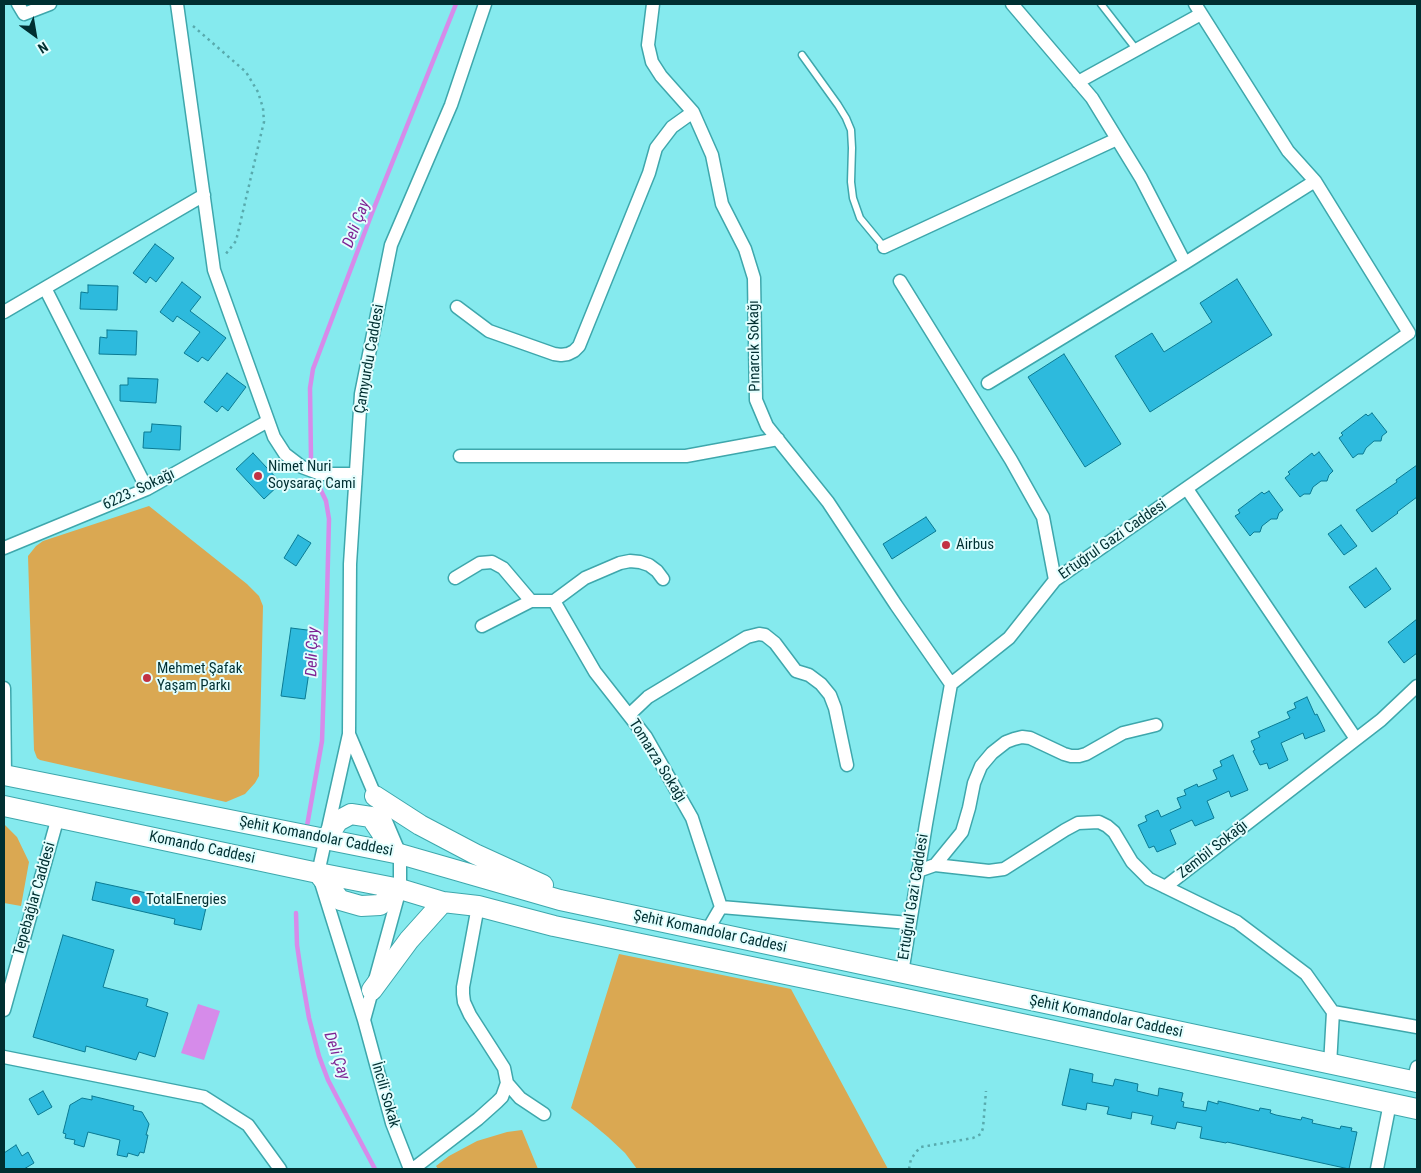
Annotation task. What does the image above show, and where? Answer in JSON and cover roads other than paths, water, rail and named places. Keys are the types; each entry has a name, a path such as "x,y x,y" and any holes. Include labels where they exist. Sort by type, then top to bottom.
{"main road":[{"name":"Şehit Komandolar Caddesi","path":"4,775 397,854 590,907 1330,1065 1416,1077"},
{"path":"375,796 420,825 468,850 590,907"},
{"name":"Komando Caddesi","path":"4,806 400,889"},
{"path":"326,840 338,821 351,814 371,817 397,854"},
{"name":"Şehit Komandolar Caddesi","path":"400,889 443,902 478,906 554,926 901,998 1417,1109"},
{"path":"372,990 409,940 443,902"}],"street":[{"path":"18,4 24,14 50,4"},
{"name":"Çamyurdu Caddesi","path":"318,873 349,734 350,564 361,394 391,245 451,105 485,4"},
{"name":"Pınarcık Sokağı","path":"653,4 648,45 652,62 693,112 712,155 722,204 745,249 754,278 756,400 767,426 828,502 951,684"},
{"path":"1012,4 1092,98 1141,178 1185,263"},
{"path":"177,9 214,270 274,437 285,454 302,467 321,474 356,474"},
{"path":"1078,82 1136,49 1198,9 1288,151 1315,181 1413,333"},
{"path":"456,307 488,331 554,354 568,354 574,351 578,346 649,172 656,148 672,127 693,112"},
{"path":"884,247 1117,139"},
{"path":"988,383 1315,181"},
{"path":"4,312 204,195"},
{"path":"900,281 1011,460 1043,517 1055,580"},
{"path":"45,288 147,489"},
{"name":"Ertuğrul Gazi Caddesi","path":"902,973 909,922 951,684 1009,638 1055,580 1413,333"},
{"name":"6223. Sokağı","path":"4,548 147,489 268,421"},
{"path":"460,456 686,456 778,439"},
{"path":"1187,489 1356,739"},
{"path":"482,626 530,601 554,601 585,578 620,563 630,561 649,565 663,579"},
{"path":"455,578 480,563 492,562 502,568 530,601"},
{"name":"Tomarza Sokağı","path":"554,601 595,672 646,737 692,818 721,907"},
{"path":"629,715 648,698 747,637 759,634 765,635 775,643 796,670 809,675 821,684 830,695 836,708 847,765"},
{"name":"Zembil Sokağı","path":"918,871 936,865 989,872 1004,869 1078,823 1099,822 1114,832 1132,862 1149,879 1165,887 1381,720 1417,686"},
{"path":"4,688 4,775"},
{"path":"936,865 962,832 974,783 981,766 992,752 1006,742 1022,737 1030,738 1064,754 1079,756 1123,733 1156,725"},
{"name":"Çamyurdu Caddesi","path":"349,734 397,854 400,889"},
{"name":"Tepebağlar Caddesi","path":"4,1010 58,817"},
{"name":"İncili Sokak","path":"318,873 364,1020 392,1123 411,1169"},
{"path":"1165,887 1237,922 1306,974 1333,1012 1330,1065"},
{"path":"364,1020 400,889"},
{"path":"478,906 463,987 464,1002 470,1015 504,1068 507,1083 520,1098 544,1114"},
{"path":"707,931 721,907 909,922"},
{"path":"1333,1012 1417,1027"},
{"path":"4,1057 204,1097 248,1125 280,1169"},
{"path":"411,1169 478,1119 497,1102 502,1097 507,1083"},
{"path":"1377,1169 1390,1103"}],"lane":[{"path":"1101,4 1136,49"},
{"path":"802,55 838,105 849,124 852,148 851,182 853,198 860,218 884,247"}],"waterway":[{"name":"Deli Çay","path":"311,459 310,388 313,369 372,213 456,4"},
{"name":"Deli Çay","path":"307,826 322,741 327,597 329,519 326,501 316,480"},
{"name":"Deli Çay","path":"296,913 297,945 301,972 309,1018 319,1056 328,1080 375,1169"}],"place":[{"name":"Nimet Nuri Soysaraç Cami","path":"258,476"},
{"name":"Airbus","path":"946,545"},
{"name":"Mehmet Şafak Yaşam Parkı","path":"147,678"},
{"name":"TotalEnergies","path":"136,900"}]}
